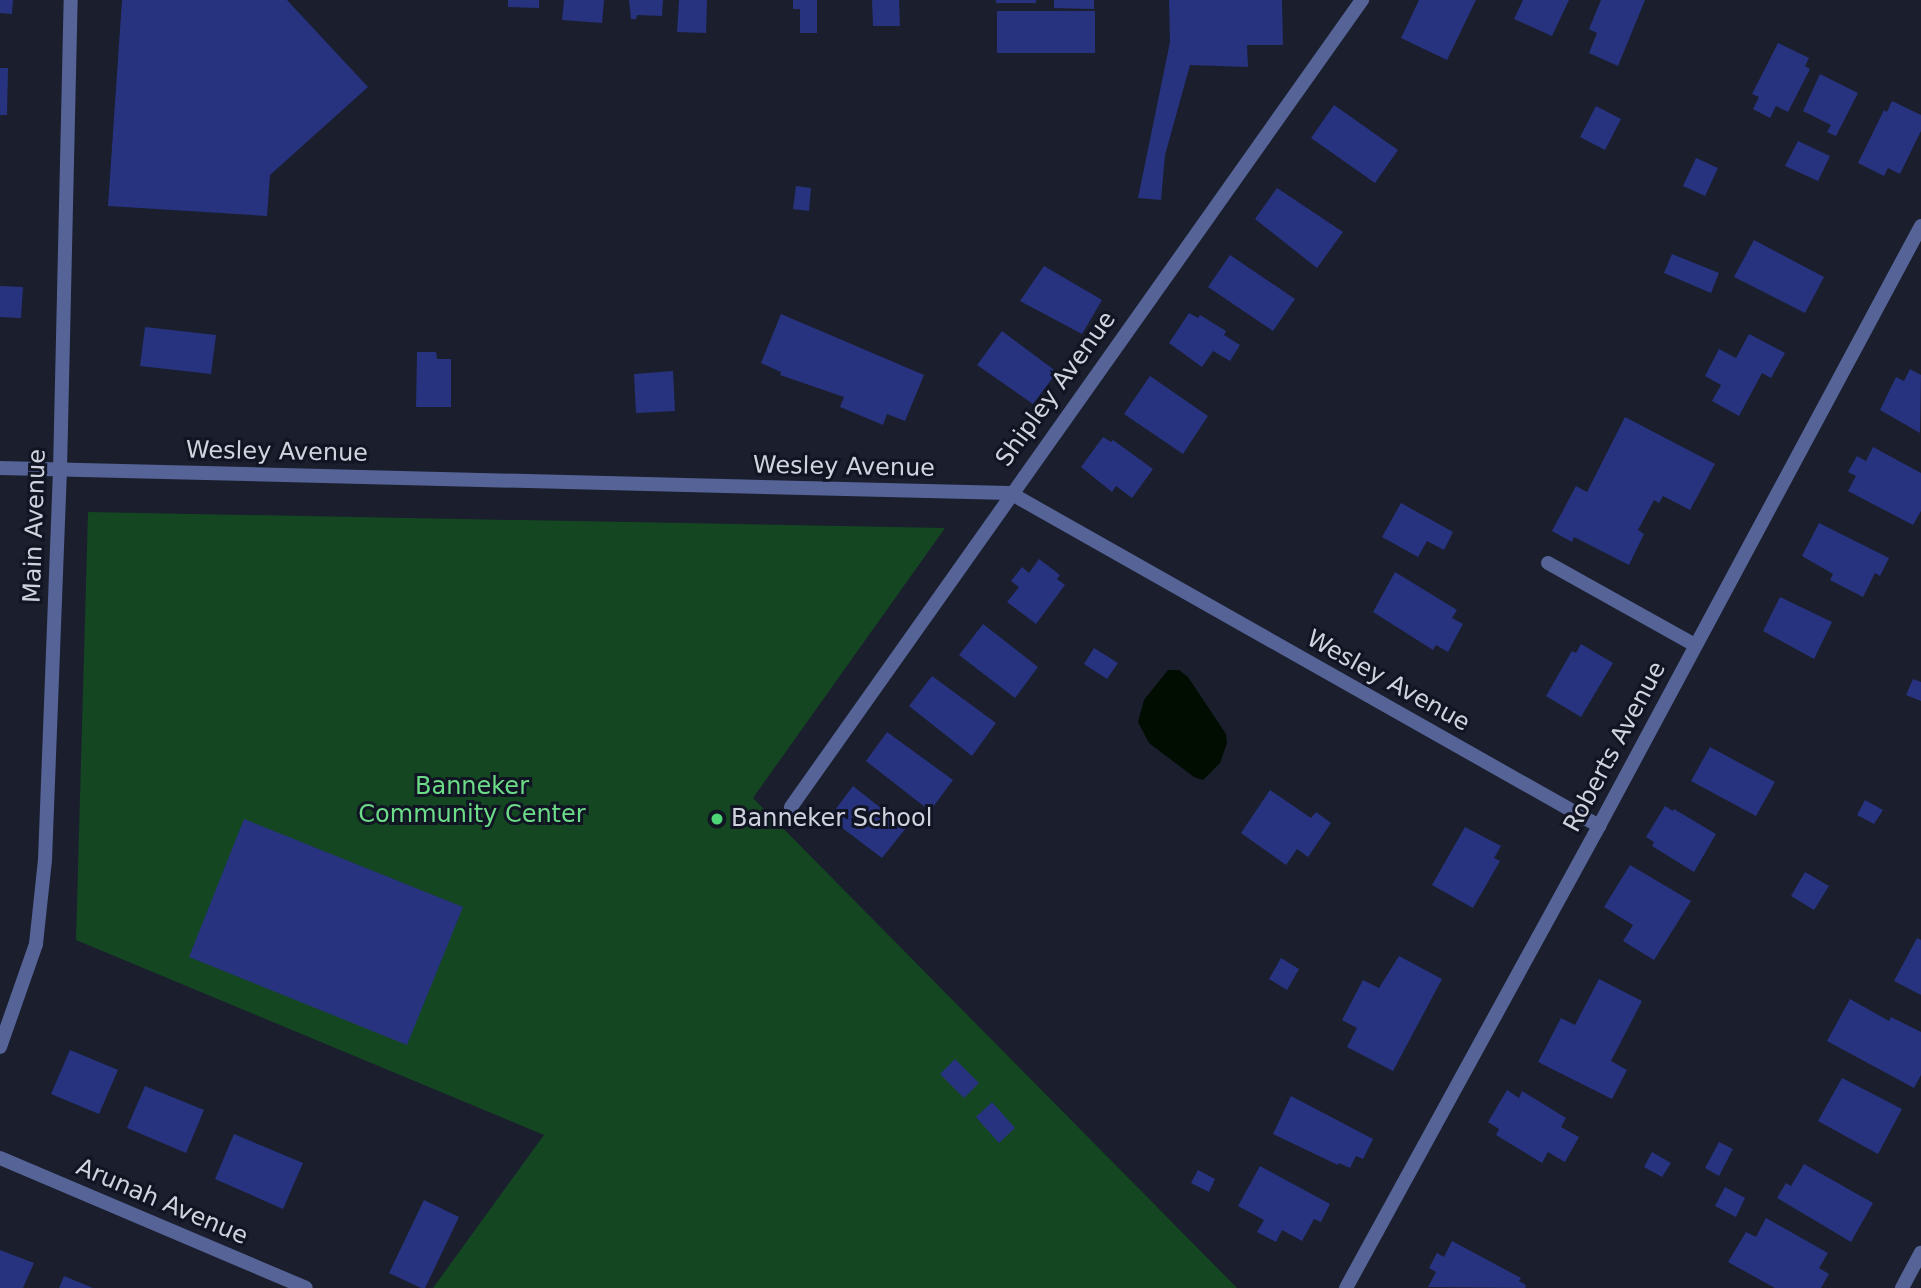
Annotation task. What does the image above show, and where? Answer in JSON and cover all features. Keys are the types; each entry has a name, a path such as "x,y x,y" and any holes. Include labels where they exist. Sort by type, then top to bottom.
{"street":[{"name":"Main Avenue","path":"0,1047 36,944 45,860 60,470 71,0"},
{"name":"Shipley Avenue","path":"791,807 1362,0"},
{"name":"Roberts Avenue","path":"1346,1288 1600,826 1921,226"},
{"name":"Wesley Avenue","path":"0,468 1010,494 1600,826"},
{"path":"1548,563 1695,645"},
{"name":"Arunah Avenue","path":"0,1158 306,1288"},
{"path":"1902,1288 1921,1253"}],"green space":[{"name":"Banneker Community Center","path":"88,512 945,528 753,798 1237,1288 433,1288 544,1135 76,940"}],"shaded area":[{"path":"1168,670 1179,670 1188,677 1226,734 1227,743 1220,763 1203,780 1194,777 1149,743 1138,722 1144,700"}],"building":[{"path":"0,0 13,0 12,14 0,13"},
{"path":"122,0 287,0 368,87 270,175 267,216 108,206"},
{"path":"508,0 539,0 539,8 508,7"},
{"path":"564,0 604,0 602,23 562,20"},
{"path":"629,0 663,0 662,16 637,15 636,19 631,19"},
{"path":"679,0 707,0 706,33 677,32"},
{"path":"793,0 817,0 817,33 800,33 800,9 793,9"},
{"path":"872,0 899,0 900,26 873,26"},
{"path":"996,0 1036,0 1036,3 996,3"},
{"path":"1054,0 1094,0 1094,9 1054,8"},
{"path":"1169,0 1282,0 1283,45 1247,45 1248,67 1190,65 1165,155 1161,200 1138,198 1170,42"},
{"path":"1419,0 1476,0 1447,60 1401,38"},
{"path":"1523,0 1569,0 1552,36 1514,19"},
{"path":"1601,0 1645,0 1618,66 1589,53 1597,33 1589,29"},
{"path":"997,11 1095,11 1095,53 997,53"},
{"path":"1778,43 1809,58 1805,66 1810,69 1788,112 1776,106 1770,118 1753,109 1759,97 1752,94"},
{"path":"0,68 8,68 7,115 0,115"},
{"path":"1820,74 1858,93 1836,136 1827,132 1831,125 1803,111"},
{"path":"1892,101 1921,115 1921,131 1900,174 1888,168 1884,176 1858,163 1884,110 1887,112"},
{"path":"1334,105 1398,150 1375,183 1311,138"},
{"path":"1596,106 1621,119 1605,150 1580,137"},
{"path":"1798,141 1830,156 1818,181 1785,166"},
{"path":"1696,158 1718,168 1705,196 1683,186"},
{"path":"796,186 811,188 809,211 793,209"},
{"path":"1277,188 1343,232 1317,268 1255,219"},
{"path":"1754,240 1824,277 1805,313 1734,277"},
{"path":"1672,254 1719,273 1711,293 1664,273"},
{"path":"1230,255 1295,299 1273,331 1208,287"},
{"path":"1044,266 1102,300 1082,334 1020,301"},
{"path":"0,286 23,287 21,318 0,317"},
{"path":"1189,313 1198,318 1200,315 1226,331 1224,335 1240,345 1230,361 1213,351 1202,367 1169,343"},
{"path":"781,314 924,375 905,421 887,414 883,425 840,407 844,397 780,375 781,372 761,363"},
{"path":"145,327 216,335 211,374 140,366"},
{"path":"1002,331 1057,372 1033,404 977,365"},
{"path":"1749,334 1785,353 1771,378 1762,373 1739,416 1712,401 1721,385 1705,376 1719,349 1736,358"},
{"path":"417,352 436,352 437,359 451,359 451,407 416,407"},
{"path":"1910,369 1921,375 1920,433 1880,410 1896,377 1904,381"},
{"path":"673,371 675,411 636,413 634,374"},
{"path":"1150,376 1208,416 1183,454 1124,414"},
{"path":"1625,417 1715,464 1690,510 1663,496 1659,503 1654,500 1638,530 1644,534 1629,565 1574,537 1572,542 1552,531 1576,486 1587,492"},
{"path":"1103,437 1111,442 1113,440 1153,469 1132,498 1116,486 1112,492 1081,467"},
{"path":"1873,447 1921,473 1921,511 1913,525 1848,491 1856,476 1848,472 1857,456 1866,461"},
{"path":"1401,503 1453,532 1444,550 1427,541 1418,557 1382,537"},
{"path":"1819,523 1889,558 1880,576 1875,573 1863,597 1830,580 1833,574 1802,556"},
{"path":"1039,559 1060,575 1057,579 1065,585 1036,624 1007,602 1019,587 1011,581 1022,567 1029,573"},
{"path":"1395,572 1457,610 1452,618 1463,624 1448,652 1436,645 1433,650 1373,612"},
{"path":"1780,597 1832,622 1814,659 1763,631"},
{"path":"983,624 1038,667 1015,698 959,655"},
{"path":"1581,644 1613,663 1581,717 1546,696 1572,651 1576,653"},
{"path":"1094,648 1118,663 1107,679 1084,664"},
{"path":"932,676 996,723 972,756 909,706"},
{"path":"1913,679 1921,682 1921,701 1906,695"},
{"path":"887,732 953,780 930,811 866,761"},
{"path":"1710,747 1775,782 1756,816 1691,781"},
{"path":"853,786 906,828 882,858 829,818"},
{"path":"1270,790 1311,818 1316,812 1331,823 1308,857 1297,849 1286,865 1241,833"},
{"path":"1865,800 1883,810 1874,824 1857,815"},
{"path":"1665,806 1716,834 1694,872 1652,846 1654,842 1646,837"},
{"path":"244,819 463,907 407,1045 189,957"},
{"path":"1465,827 1501,846 1494,858 1500,861 1473,908 1432,885"},
{"path":"1630,865 1691,901 1654,960 1623,941 1633,925 1604,907"},
{"path":"1805,872 1829,886 1814,910 1791,896"},
{"path":"1917,938 1921,940 1921,995 1894,981"},
{"path":"1399,956 1442,979 1393,1071 1347,1047 1357,1028 1342,1020 1363,980 1379,988"},
{"path":"1281,958 1299,969 1287,990 1269,979"},
{"path":"1599,979 1642,1001 1611,1061 1627,1070 1612,1099 1538,1062 1561,1018 1575,1025"},
{"path":"1850,999 1889,1021 1891,1017 1921,1032 1921,1075 1914,1088 1827,1041"},
{"path":"70,1050 118,1070 99,1114 51,1094"},
{"path":"955,1059 979,1083 964,1098 940,1074"},
{"path":"1842,1078 1902,1109 1878,1154 1818,1121"},
{"path":"145,1086 204,1110 186,1153 127,1128"},
{"path":"1507,1090 1519,1098 1522,1091 1566,1118 1561,1127 1579,1137 1565,1162 1548,1152 1542,1163 1496,1135 1499,1129 1488,1122"},
{"path":"1291,1096 1373,1139 1363,1159 1356,1156 1350,1168 1339,1163 1338,1165 1273,1134"},
{"path":"992,1102 1015,1128 999,1143 976,1117"},
{"path":"234,1134 303,1163 283,1209 215,1179"},
{"path":"1719,1142 1733,1149 1719,1176 1705,1168"},
{"path":"1652,1152 1671,1163 1662,1177 1644,1167"},
{"path":"1804,1164 1873,1203 1851,1242 1777,1198 1786,1183 1791,1186"},
{"path":"1260,1166 1330,1204 1321,1222 1314,1219 1302,1241 1282,1230 1276,1242 1257,1232 1264,1220 1238,1206"},
{"path":"1198,1170 1215,1179 1209,1192 1191,1183"},
{"path":"1725,1187 1745,1198 1736,1217 1715,1206"},
{"path":"424,1200 459,1217 425,1288 421,1288 389,1273"},
{"path":"1766,1218 1828,1253 1819,1268 1829,1274 1821,1288 1775,1288 1728,1262 1746,1232 1756,1237"},
{"path":"1452,1241 1521,1278 1519,1281 1526,1285 1525,1288 1428,1287 1436,1272 1429,1268 1437,1253 1444,1257"},
{"path":"0,1250 34,1263 23,1288 0,1288"},
{"path":"64,1276 93,1288 59,1288"}],"place":[{"name":"Banneker School","path":"717,819"}]}
